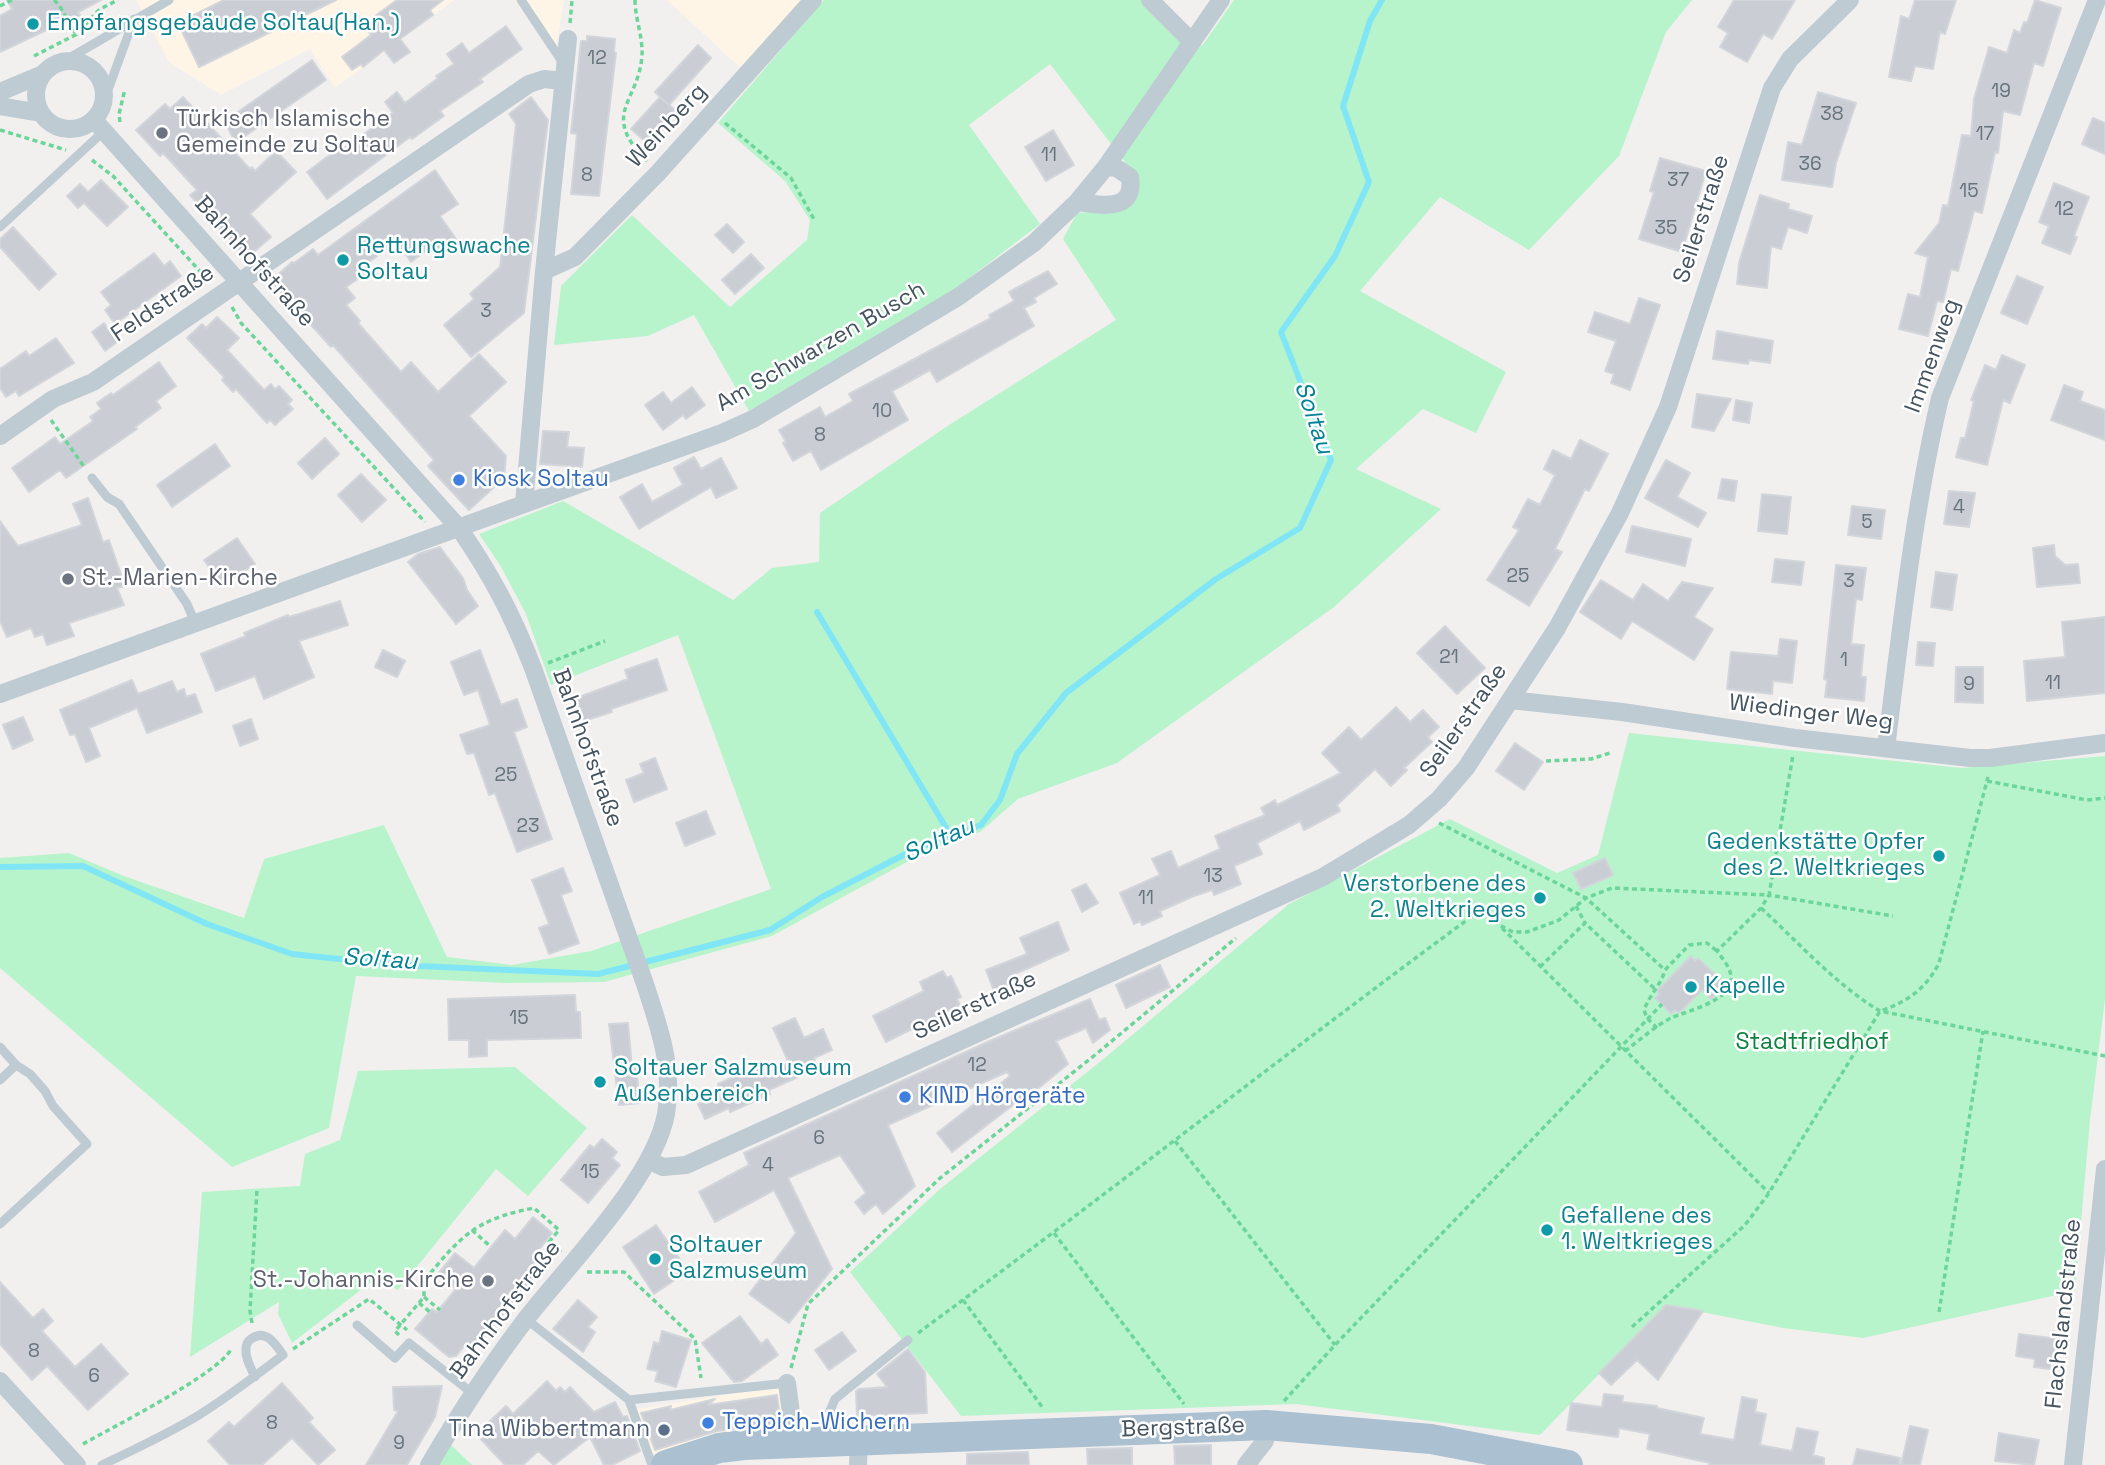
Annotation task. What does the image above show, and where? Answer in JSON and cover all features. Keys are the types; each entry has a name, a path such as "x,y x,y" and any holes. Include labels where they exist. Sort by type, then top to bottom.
{"main road":[{"name":"Bergstraße","path":"666,1465 719,1448 806,1442 859,1453 1266,1425 1432,1439 1555,1464"}],"street":[{"name":"Weinberg","path":"544,271 575,257 658,173 813,0"},
{"path":"1150,0 1192,42"},
{"name":"Am Schwarzen Busch","path":"524,504 722,433 753,419 958,297 1034,243 1077,202 1105,168 1220,0"},
{"name":"Seilerstraße","path":"648,1160 663,1167 686,1165 1323,877 1423,814 1466,768 1557,628 1620,513 1668,407 1772,88 1790,60 1850,0"},
{"name":"Immenweg","path":"1886,748 1915,523 1940,398 2097,0"},
{"path":"0,694 524,504 568,38"},
{"path":"0,92 43,74 54,64 66,60 81,62 95,70 103,83 105,98 101,110 107,126 66,129 52,124 41,113 36,100 37,86 43,74"},
{"name":"Feldstraße","path":"0,436 53,399 93,382 529,84 564,73"},
{"path":"0,106 41,113"},
{"name":"Bahnhofstraße","path":"107,126 239,282 459,528 489,571 514,619 533,668 661,1035 669,1074 666,1116 648,1160 614,1211 526,1319 472,1393 429,1465"},
{"path":"1077,202 1110,207 1124,200 1132,189 1130,177 1115,167 1105,168"},
{"name":"Wiedinger Weg","path":"1510,700 1622,712 1795,738 1970,758 1990,758 2105,743"},
{"name":"Flachslandstraße","path":"2073,1465 2105,1169"},
{"path":"0,1381 72,1459"},
{"path":"787,1383 806,1442"},
{"path":"1246,1465 1265,1441 1266,1425"}],"lane":[{"path":"66,60 169,0"},
{"path":"522,0 564,73"},
{"path":"105,98 134,19"},
{"path":"0,227 107,126"},
{"path":"93,478 107,497 120,504 187,604 194,624"},
{"path":"0,1047 16,1065 30,1074 45,1091 53,1106 88,1144 0,1224"},
{"path":"0,1080 16,1065"},
{"path":"526,1319 629,1400 652,1465"},
{"path":"357,1325 395,1359 409,1343 472,1393"},
{"path":"102,1465 198,1416 255,1377 283,1355 274,1343 261,1335 250,1340 245,1351 255,1377"},
{"path":"806,1442 820,1428 835,1399 908,1340"},
{"path":"629,1400 787,1383"}],"path":[{"path":"0,6 12,0"},
{"path":"54,0 75,35"},
{"path":"27,60 75,35 100,9 118,0"},
{"path":"635,0 642,53 639,72 623,113 633,147 658,173"},
{"path":"107,126 119,114 127,82"},
{"path":"713,113 791,178 815,221"},
{"path":"0,130 79,154 96,162 113,176 208,281"},
{"path":"221,295 237,313 241,323 412,510 441,534"},
{"path":"41,407 93,478"},
{"path":"533,668 606,641"},
{"path":"1717,951 1761,908 1769,895 1795,738"},
{"path":"1546,761 1591,759 1610,753"},
{"path":"1632,1327 1745,1225 1769,1193 1880,1011 1900,1004 1917,993 1931,978 1939,963 1987,781 1990,758"},
{"path":"1987,781 2087,800 2105,798"},
{"path":"1423,814 1586,898 1665,970"},
{"path":"1499,925 1513,932 1535,930 1559,920 1586,898 1612,888 1769,895 1893,916"},
{"path":"1576,906 1585,923 1655,989"},
{"path":"1761,908 1843,984 1880,1011 2105,1056"},
{"path":"908,1340 1054,1233 1482,909 1769,1193"},
{"path":"1540,967 1585,923"},
{"path":"787,1383 808,1304 939,1179 1240,935"},
{"path":"1625,1051 1673,1017 1709,1005 1728,987 1730,971 1717,951 1707,943 1689,945 1665,970 1661,984 1655,989 1644,1010 1647,1018 1657,1028"},
{"path":"1675,960 1681,966"},
{"path":"1266,1425 1335,1345 1662,1004"},
{"path":"1939,1312 1983,1031"},
{"path":"1175,1141 1335,1345"},
{"path":"252,1324 250,1311 257,1189"},
{"path":"395,1331 424,1297 424,1281 455,1242 472,1230 509,1213 534,1208 559,1230 549,1242 559,1250"},
{"path":"472,1230 491,1247"},
{"path":"1054,1233 1183,1402"},
{"path":"540,1259 553,1245"},
{"path":"564,1273 624,1272 695,1339 704,1393"},
{"path":"424,1297 440,1310"},
{"path":"287,1340 293,1349 369,1299 400,1325"},
{"path":"963,1300 1044,1410"},
{"path":"419,1303 430,1312"},
{"path":"243,1329 260,1322"},
{"path":"72,1459 203,1376 229,1354 233,1345"}],"shaded area":[{"path":"136,0 454,0 335,88 310,49 221,95 169,62"},
{"path":"514,0 564,0 555,54"},
{"path":"667,0 802,0 743,70"},
{"path":"782,1386 787,1424 718,1437 644,1456 630,1410"}],"green space":[{"path":"824,0 1157,0 1202,46 1234,0 1692,0 1666,32 1619,156 1529,250 1440,197 1360,291 1506,372 1476,433 1423,409 1356,469 1441,509 1334,607 1117,763 1018,799 980,832 958,842 934,847 772,936 604,982 507,983 356,976 329,1128 232,1167 0,968 0,858 69,853 124,876 244,918 264,859 384,825 447,957 512,965 591,951 771,889 678,635 551,685 526,614 500,565 479,534 563,501 733,600 772,568 819,562 820,513 949,425 1116,320 1063,239 1077,213 1109,211 1134,174 1050,64 969,125 1040,224 951,292 749,411 694,315 648,336 554,345 561,286 632,215 730,307 807,240 810,220 785,181 718,123"},
{"name":"Stadtfriedhof","path":"1629,733 1962,768 2105,756 2105,999 2090,1120 2075,1291 1863,1338 1783,1328 1666,1305 1540,1435 1296,1404 961,1416 850,1272 940,1189 1101,1061 1289,904 1450,819 1557,873 1598,855"},
{"path":"515,1067 587,1128 528,1196 496,1169 398,1290 375,1279 292,1343 278,1314 279,1302 190,1357 202,1192 300,1186 305,1154 340,1140 358,1071"},
{"path":"449,1443 472,1465 437,1465"}],"building":[{"name":"Empfangsgebäude Soltau(Han.)","path":"7,0 101,0 78,12 81,17 0,52 0,16 12,9"},
{"path":"224,0 336,0 199,67 178,23"},
{"path":"397,0 443,0 430,10 433,15 400,39 410,52 394,63 384,50 363,67 361,64 352,70 342,57 371,35 363,25"},
{"path":"1734,0 1795,0 1772,39 1763,34 1747,62 1720,47 1728,33 1718,27"},
{"path":"1915,0 1956,0 1945,34 1940,32 1933,69 1915,66 1911,81 1889,77 1901,16 1909,19"},
{"path":"2035,0 2061,8 2043,66 2034,63 2020,115 2003,111 1998,153 1995,152 1982,213 1974,211 1958,271 1951,269 1943,302 1937,301 1928,336 1899,329 1908,294 1920,297 1928,257 1915,253 1939,223 1943,205 1948,206 1962,135 1971,136 1974,99 1989,47 2007,53 2014,30 2020,33 2024,22 2027,23"},
{"path":"506,26 522,49 480,79 483,82 440,111 444,116 412,139 410,137 327,199 307,172 393,113 385,102 397,92 405,103 438,78 436,76 454,64 447,54 462,43 469,53"},
{"path":"587,36 615,39 616,53 599,196 571,194 577,134 571,133 581,41 587,41"},
{"path":"698,45 711,58 669,105 676,111 647,143 631,129 660,97 655,92"},
{"path":"312,60 326,80 235,143 225,121"},
{"path":"1818,92 1856,103 1836,163 1832,187 1782,180 1788,142 1802,145"},
{"path":"183,97 250,169 252,167 255,171 276,151 296,172 250,214 271,237 247,258 190,195 197,190 163,153 160,156 136,130 165,104 170,109"},
{"path":"531,97 548,120 524,313 471,357 444,325 474,299 470,294 500,267 516,124 509,114"},
{"path":"2093,118 2105,123 2105,154 2082,144"},
{"path":"1053,130 1074,165 1046,181 1025,147"},
{"path":"1660,158 1706,171 1682,252 1639,239 1654,192 1650,191"},
{"path":"435,170 458,204 440,216 456,239 440,251 435,244 411,262 397,242 366,264 371,270 346,287 355,298 346,305 360,321 358,323 401,372 411,362 438,392 479,354 506,382 469,416 506,456 504,478 469,510 428,466 434,460 333,345 331,347 271,281 292,262 313,249 318,255"},
{"path":"101,180 128,207 107,226 84,203 78,208 67,196 80,184 88,192"},
{"path":"2054,183 2089,197 2070,254 2042,243 2049,226 2039,222"},
{"path":"1760,195 1789,204 1788,209 1812,216 1807,233 1788,227 1781,249 1771,246 1767,288 1737,284 1739,263"},
{"path":"727,224 744,242 733,253 715,235"},
{"path":"13,227 56,274 39,290 0,247 0,239"},
{"path":"154,253 164,266 170,261 181,276 115,324 105,310 111,305 101,292"},
{"path":"751,254 764,268 735,294 722,280"},
{"path":"1048,271 1057,284 1034,298 1036,302 1024,308 1034,326 937,382 930,370 892,391 908,420 821,470 811,451 793,461 779,430 820,407 825,417 853,401 849,394 991,318 989,315 1014,301 1009,292"},
{"path":"2017,276 2043,287 2027,324 2001,313"},
{"path":"1639,298 1660,305 1630,390 1611,383 1614,374 1605,371 1616,341 1588,332 1595,312 1630,324"},
{"path":"217,317 239,338 227,350 264,390 271,384 275,389 279,386 292,400 288,404 293,409 275,425 270,420 267,423 236,389 233,392 222,380 224,377 187,338 202,324 206,328"},
{"path":"104,323 117,342 105,351 92,332"},
{"path":"1717,331 1773,341 1770,363 1749,360 1748,364 1713,359"},
{"path":"56,338 74,363 19,396 16,391 6,397 0,388 0,369 26,351 29,356"},
{"path":"2002,355 2025,365 2010,403 2003,400 1987,465 1956,457 1961,438 1965,438 1974,401 1971,400 1985,365 1996,370"},
{"path":"159,362 176,386 156,401 161,408 135,427 137,429 66,478 60,470 29,492 12,468 55,437 60,444 93,421 90,417 101,409 97,403 111,393 113,395"},
{"path":"2064,385 2083,392 2080,401 2105,410 2105,440 2051,420"},
{"path":"692,387 705,405 686,419 683,415 663,430 645,405 663,392 671,403"},
{"path":"1697,394 1731,399 1714,431 1692,427"},
{"path":"1736,400 1752,403 1749,423 1733,420"},
{"path":"543,431 569,432 567,447 584,448 582,467 540,464"},
{"path":"325,438 339,454 312,479 298,463"},
{"path":"1580,440 1608,454 1589,491 1585,489 1555,549 1562,552 1529,606 1487,580 1519,530 1513,527 1528,499 1540,505 1555,475 1544,469 1553,450 1571,459"},
{"path":"215,444 230,466 172,507 157,485"},
{"path":"694,457 701,469 721,458 737,488 716,498 711,487 639,529 620,497 642,484 652,502 683,485 674,468"},
{"path":"1666,460 1690,473 1677,497 1706,513 1698,527 1645,498"},
{"path":"361,474 386,500 362,522 338,495"},
{"path":"1722,479 1737,481 1734,501 1718,498"},
{"path":"1949,491 1975,493 1969,527 1944,524"},
{"path":"1762,494 1791,497 1787,534 1758,531"},
{"name":"St.-Marien-Kirche","path":"88,498 103,542 109,540 125,586 117,588 124,605 69,623 74,636 47,645 43,634 35,637 31,628 7,637 0,621 0,521 18,546 82,525 73,504"},
{"path":"1852,506 1885,510 1881,539 1848,535"},
{"path":"1632,526 1691,539 1685,566 1626,552"},
{"path":"237,538 255,564 222,586 204,560"},
{"path":"2054,545 2055,556 2065,565 2078,564 2080,583 2037,587 2033,548"},
{"path":"440,547 463,578 467,590 478,606 456,624 408,562 418,554"},
{"path":"1775,559 1804,562 1801,585 1772,582"},
{"path":"1836,565 1866,568 1862,600 1856,599 1851,644 1864,645 1861,677 1866,677 1864,701 1825,697 1827,680 1824,679"},
{"path":"1936,572 1957,575 1952,610 1931,607"},
{"path":"1601,580 1633,600 1643,584 1668,601 1682,582 1713,588 1694,617 1713,629 1694,660 1632,621 1621,639 1580,612"},
{"path":"340,601 348,625 299,641 314,677 264,699 255,676 216,691 201,654 288,615 289,617"},
{"path":"2105,617 2105,693 2027,701 2024,661 2065,657 2062,622"},
{"path":"1445,626 1485,668 1457,694 1417,653"},
{"path":"1780,639 1797,641 1792,683 1773,681 1772,694 1727,689 1731,652 1778,656"},
{"path":"1918,642 1935,643 1933,666 1916,665"},
{"path":"383,650 405,661 397,677 375,667"},
{"path":"480,650 501,705 517,699 527,727 514,732 552,839 517,852 495,793 489,795 474,753 467,754 460,735 490,725 478,690 464,695 451,662"},
{"path":"657,659 667,690 584,721 576,698 628,679 625,670"},
{"path":"1956,667 1983,667 1983,703 1955,702"},
{"path":"132,680 138,694 172,681 177,692 184,689 186,697 195,694 202,712 147,733 137,708 89,728 100,756 86,762 75,734 70,735 60,710"},
{"path":"1396,707 1410,722 1423,710 1439,727 1428,737 1432,742 1404,768 1407,770 1391,786 1375,769 1337,805 1340,811 1304,830 1300,821 1257,843 1262,854 1234,866 1241,884 1214,895 1212,890 1194,896 1160,911 1162,916 1142,925 1140,921 1134,924 1120,893 1160,875 1152,859 1171,851 1178,868 1220,849 1215,836 1265,815 1261,808 1275,800 1277,805 1341,773 1322,753 1349,727 1361,740"},
{"path":"23,717 33,740 13,749 3,725"},
{"path":"251,719 258,739 240,746 233,726"},
{"path":"1515,743 1543,762 1524,790 1496,771"},
{"path":"655,758 667,789 634,802 626,780 644,773 640,764"},
{"path":"706,811 715,834 685,846 676,823"},
{"path":"1605,858 1613,875 1581,889 1573,873"},
{"path":"563,868 572,891 561,895 579,943 549,954 539,928 549,924 532,880"},
{"path":"1086,884 1098,903 1082,912 1072,890"},
{"path":"1058,922 1069,950 1015,974 1018,982 994,991 986,970 1027,954 1020,938"},
{"name":"Kapelle","path":"1691,956 1695,961 1698,958 1725,984 1711,999 1702,990 1679,1013 1675,1010 1671,1014 1655,998 1659,994 1657,991"},
{"path":"1160,965 1170,987 1126,1008 1116,985"},
{"path":"943,971 947,978 951,976 961,997 957,999 960,1005 886,1042 873,1016 924,991 920,982"},
{"path":"575,995 576,1012 580,1012 581,1038 487,1040 487,1056 469,1057 469,1040 449,1040 448,999"},
{"path":"1090,999 1099,1020 1105,1018 1110,1030 1093,1043 1086,1028 1056,1041 1068,1064 952,1152 937,1133 1010,1076 1007,1072 888,1125 915,1186 883,1214 876,1204 864,1214 855,1202 866,1193 840,1155 788,1178 832,1269 789,1323 749,1294 796,1233 774,1190 715,1222 699,1192 749,1165 744,1153 992,1040"},
{"path":"795,1018 804,1038 823,1029 832,1050 814,1058 815,1062 804,1067 807,1073 769,1090 770,1094 730,1112 729,1108 705,1119 698,1104 722,1093 718,1084 758,1066 762,1075 789,1063 773,1028"},
{"path":"628,1023 632,1066 636,1065 640,1103 619,1105 609,1024"},
{"path":"602,1139 617,1152 612,1158 620,1165 588,1203 561,1180 590,1145 594,1148"},
{"name":"St.-Johannis-Kirche","path":"533,1217 552,1233 535,1255 545,1263 472,1351 465,1345 456,1356 449,1357 415,1329 432,1309 437,1312 456,1289 438,1274 455,1253 474,1268 505,1230 515,1239"},
{"name":"Soltauer Salzmuseum","path":"656,1225 688,1271 654,1294 623,1247"},
{"path":"0,1282 33,1318 43,1309 53,1321 42,1331 75,1367 101,1344 128,1374 88,1410 47,1366 32,1380 0,1344"},
{"path":"578,1300 597,1317 588,1327 595,1332 583,1352 553,1329"},
{"path":"1666,1305 1703,1311 1658,1380 1637,1360 1611,1385 1599,1373"},
{"path":"740,1316 761,1344 767,1339 778,1355 742,1381 734,1382 702,1343"},
{"path":"662,1331 691,1340 676,1387 655,1381 658,1371 647,1369 654,1342 659,1344"},
{"path":"842,1332 856,1351 829,1370 815,1350"},
{"path":"2019,1334 2059,1339 2056,1362 2051,1361 2050,1369 2034,1367 2035,1359 2016,1356"},
{"path":"908,1349 925,1372 927,1413 857,1416 856,1391 887,1387 877,1374"},
{"path":"547,1381 556,1391 560,1387 565,1392 570,1387 594,1412 615,1402 623,1417 627,1416 640,1451 612,1465 604,1465 590,1437 554,1465 538,1451 523,1465 505,1465 476,1434 506,1406 513,1414"},
{"path":"282,1383 313,1418 309,1422 335,1450 318,1465 292,1438 262,1465 230,1465 208,1441 229,1422 234,1427"},
{"path":"442,1386 435,1417 407,1465 366,1465 398,1411 394,1410 393,1387"},
{"path":"1604,1394 1623,1396 1622,1402 1657,1406 1704,1418 1700,1434 1734,1440 1742,1397 1757,1400 1755,1412 1766,1414 1760,1445 1792,1451 1797,1428 1818,1432 1813,1455 1824,1458 1824,1465 1709,1465 1710,1463 1647,1449 1650,1434 1619,1428 1618,1437 1567,1430 1571,1403 1602,1407"},
{"path":"777,1395 781,1425 717,1431 655,1450 641,1413 671,1406 670,1410 715,1399 708,1405"},
{"path":"1910,1426 1928,1430 1920,1465 1901,1465"},
{"path":"1999,1433 2039,1440 2034,1465 1995,1461"},
{"path":"1211,1445 1211,1465 1175,1465 1174,1446"},
{"path":"1132,1448 1132,1465 1088,1465 1087,1449"},
{"path":"1857,1449 1900,1458 1899,1465 1853,1465"},
{"path":"1028,1452 1029,1465 967,1465 967,1454"}],"waterway":[{"name":"Soltau","path":"0,867 83,866 207,924 292,954 419,966 598,974 770,930 822,897 915,849 981,825 1000,800 1017,754 1066,693 1216,579 1300,528 1331,460 1281,332 1335,256 1369,182 1343,106 1370,21 1382,0"},
{"path":"817,612 951,836"}],"place":[{"name":"Empfangsgebäude Soltau(Han.)","path":"33,24"},
{"name":"Türkisch Islamische Gemeinde zu Soltau","path":"162,133"},
{"name":"Rettungswache Soltau","path":"343,260"},
{"name":"Kiosk Soltau","path":"459,480"},
{"name":"St.-Marien-Kirche","path":"68,579"},
{"name":"Gedenkstätte Opfer des 2. Weltkrieges","path":"1939,856"},
{"name":"Verstorbene des 2. Weltkrieges","path":"1540,898"},
{"name":"Kapelle","path":"1691,987"},
{"name":"Soltauer Salzmuseum Außenbereich","path":"600,1082"},
{"name":"KIND Hörgeräte","path":"905,1097"},
{"name":"Gefallene des 1. Weltkrieges","path":"1547,1230"},
{"name":"Soltauer Salzmuseum","path":"655,1259"},
{"name":"St.-Johannis-Kirche","path":"488,1281"},
{"name":"Teppich-Wichern","path":"708,1423"},
{"name":"Tina Wibbertmann","path":"664,1430"}]}
